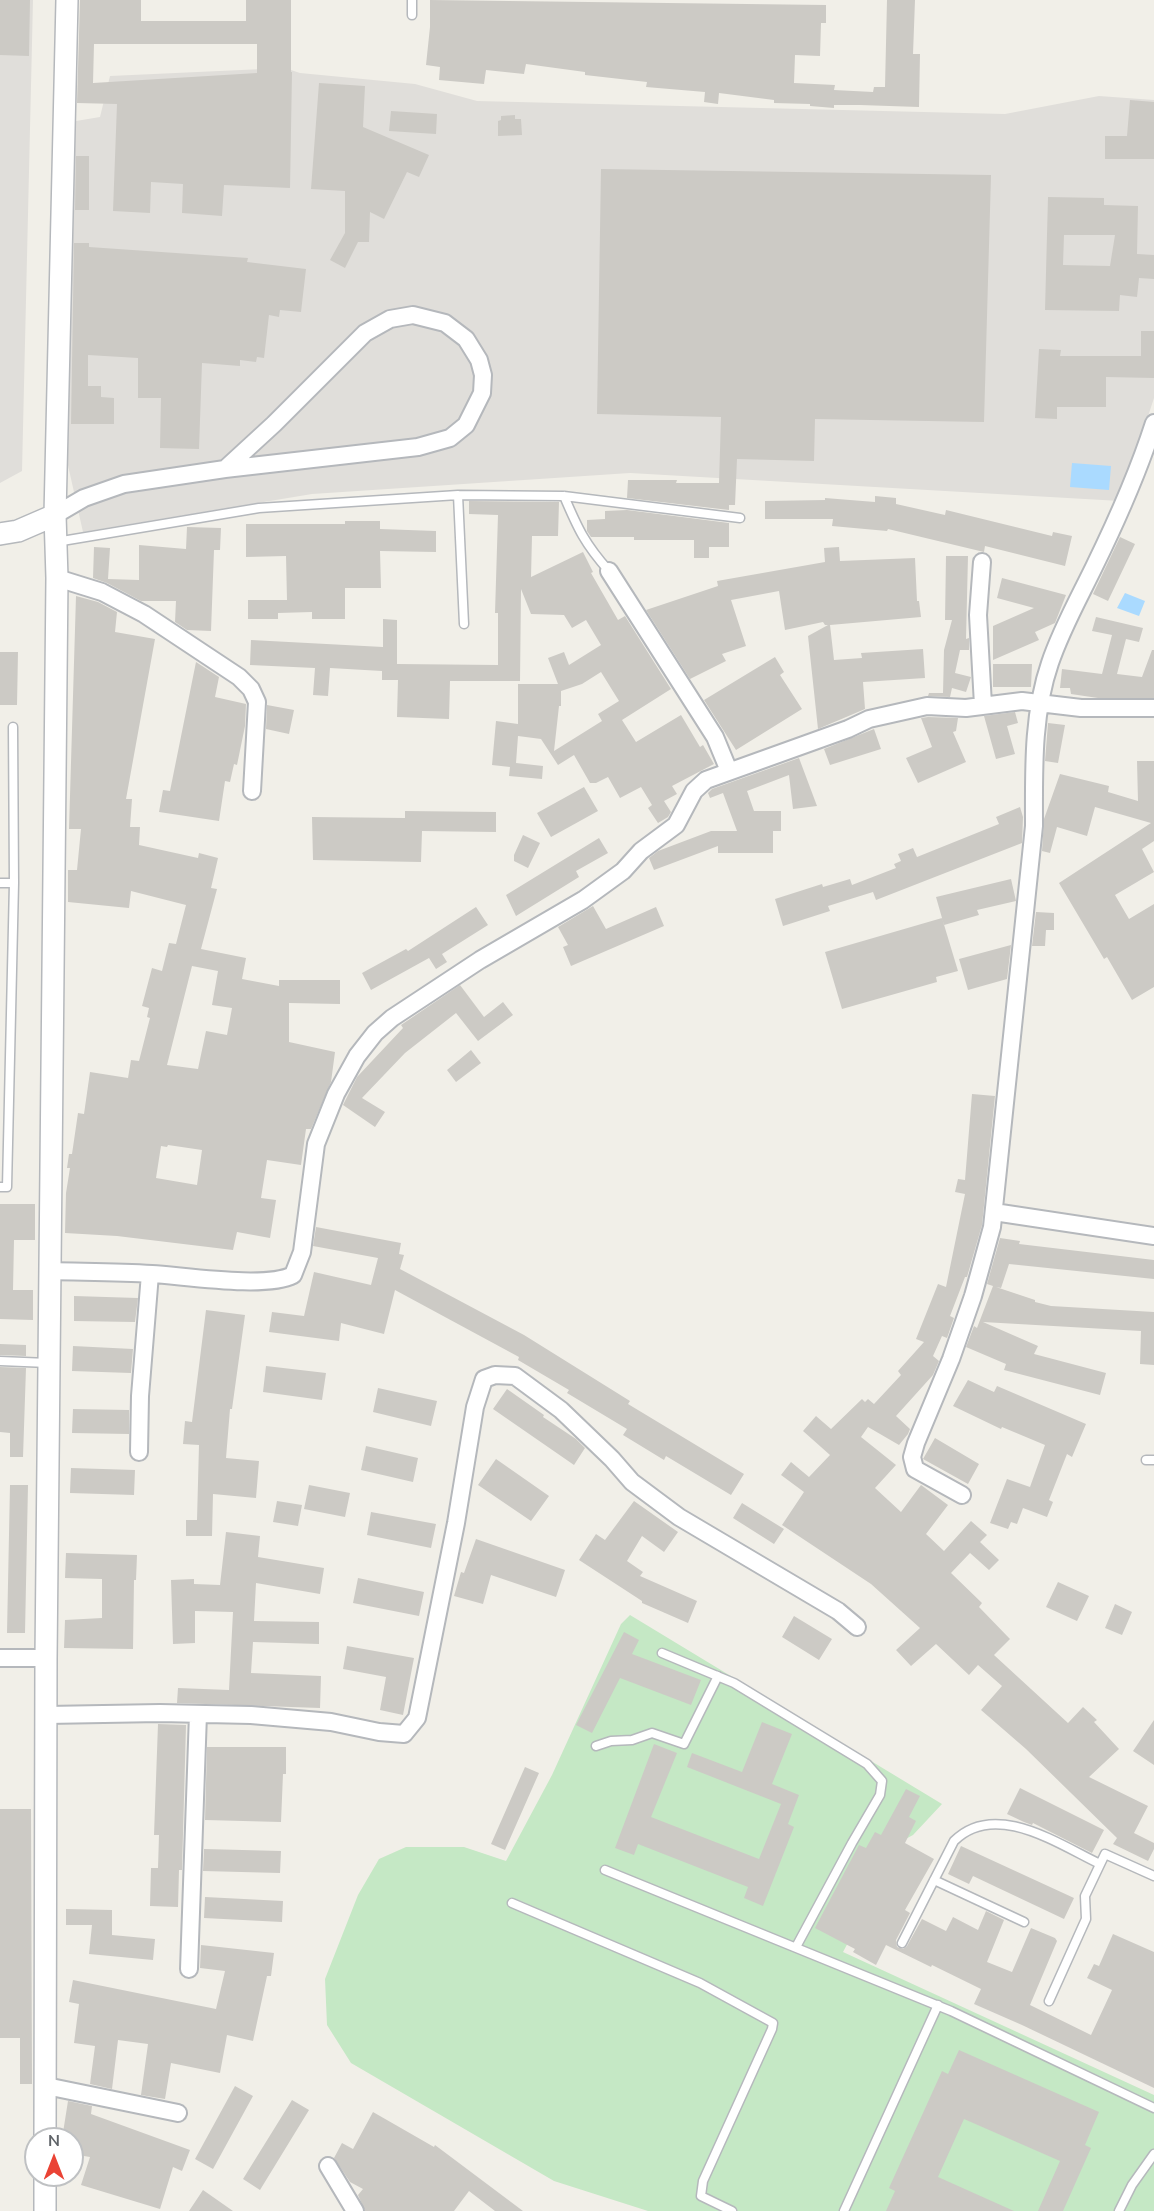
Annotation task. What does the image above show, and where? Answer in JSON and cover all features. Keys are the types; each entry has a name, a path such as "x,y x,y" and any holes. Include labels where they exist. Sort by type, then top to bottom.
{"street":[{"path":"45,2127 46,1658 57,578 55,516 67,0"},
{"path":"0,534 18,531 55,516 84,498 124,484 418,447 450,438 466,425 482,393 483,375 479,360 466,339 445,322 413,315 390,319 365,333 225,470"},
{"path":"962,1495 915,1469 912,1457 973,1296 992,1227 1034,826 1034,771 1040,702 1050,664 1063,631 1120,512 1154,423"},
{"path":"982,562 978,615 983,705"},
{"path":"609,571 715,737 729,771"},
{"path":"57,578 102,592 144,614 239,676 251,689 256,702 252,791"},
{"path":"50,1271 150,1274 259,1282 283,1281 293,1275 302,1252 316,1144 321,1127 357,1056 375,1033 392,1018 480,960 584,900 623,871 641,851 676,825 694,791 706,780 848,729 868,719 927,706 966,708 1022,700 1081,708 1154,708"},
{"path":"994,1212 1154,1236"},
{"path":"140,1452 140,1396 150,1274"},
{"path":"47,1714 251,1715 331,1722 379,1732 404,1734 417,1719 456,1523 475,1407 484,1379 495,1375 515,1376 561,1410 612,1459 632,1482 679,1517 838,1611 857,1627"},
{"path":"0,1658 46,1658"},
{"path":"189,1969 198,1714"},
{"path":"46,2086 178,2113"},
{"path":"327,2166 355,2211"},
{"path":"45,2187 45,2211"}],"lane":[{"path":"412,0 412,15"},
{"path":"458,495 464,624"},
{"path":"56,542 259,508 458,495 564,496 740,518"},
{"path":"564,496 580,533 609,571"},
{"path":"0,1187 7,1187 14,883 13,727"},
{"path":"0,883 14,883"},
{"path":"0,1361 50,1363"},
{"path":"662,1653 734,1683 867,1764 882,1781 880,1795 796,1947"},
{"path":"597,1746 611,1741 632,1740 652,1733 684,1744 718,1676"},
{"path":"902,1943 954,1841 964,1832 976,1827 1001,1823 1025,1829 1100,1864"},
{"path":"1049,2001 1086,1918 1085,1896 1105,1854 1154,1876"},
{"path":"605,1870 938,2005 1154,2108"},
{"path":"934,1880 1024,1922"},
{"path":"512,1903 700,1983 773,2023 703,2181 701,2196 732,2211"},
{"path":"844,2211 938,2005"},
{"path":"1119,2211 1132,2185 1154,2154"}],"shaded area":[{"path":"0,0 33,0 22,471 0,483"},
{"path":"285,68 300,73 415,84 477,101 1005,114 1099,96 1154,100 1154,398 1120,501 630,473 312,494 83,532 67,461 70,122 100,117 110,76"}],"green space":[{"path":"630,1615 942,1804 913,1835 902,1841 843,1952 1154,2095 1154,2211 648,2211 554,2181 351,2063 327,2025 325,1979 358,1895 379,1859 406,1847 464,1847 506,1861 552,1775 621,1624"}],"water":[{"path":"1072,463 1111,466 1109,490 1070,487"},
{"path":"1125,593 1145,601 1139,616 1117,608"}],"building":[{"path":"0,0 30,0 29,56 0,55"},
{"path":"80,0 141,0 141,21 246,21 246,0 291,0 290,188 224,185 222,216 182,213 183,184 151,182 150,213 113,211 117,104 77,103","holes":["94,44 257,44 257,73 93,83"]},
{"path":"430,0 826,5 826,23 821,23 820,56 795,55 794,83 835,85 834,90 873,92 874,87 885,87 887,0 915,0 913,54 920,54 919,107 834,105 834,108 810,106 810,104 774,103 774,100 719,93 718,104 704,102 705,92 646,87 647,82 585,75 585,72 526,64 524,74 486,70 484,84 439,80 440,67 426,65"},
{"path":"319,83 365,86 363,127 429,155 419,177 407,172 384,219 370,212 369,242 358,242 345,268 330,260 345,233 345,191 311,189"},
{"path":"1130,100 1154,102 1154,159 1105,159 1105,136 1127,136"},
{"path":"391,111 437,114 436,134 389,131"},
{"path":"515,115 515,119 521,119 522,135 498,136 498,121 501,120 501,116"},
{"path":"76,156 89,156 89,210 75,210"},
{"path":"601,169 991,175 984,422 815,419 814,461 737,459 735,505 729,505 729,510 627,498 628,480 719,483 721,417 597,414"},
{"path":"1048,197 1104,198 1104,205 1138,206 1137,254 1154,255 1154,279 1139,278 1137,297 1120,295 1119,311 1045,310","holes":["1064,235 1115,235 1110,266 1063,265"]},
{"path":"74,243 89,243 89,247 248,258 247,262 306,269 301,312 280,310 279,317 269,315 264,358 257,357 256,362 240,360 240,366 202,363 199,449 160,448 161,398 138,398 138,358 88,355 88,386 101,386 101,397 114,398 114,424 71,424"},
{"path":"1141,331 1154,331 1154,378 1106,377 1106,407 1057,407 1057,419 1035,418 1039,349 1061,350 1060,356 1141,356"},
{"path":"875,496 896,498 896,504 945,515 946,510 1052,536 1053,532 1072,536 1065,566 985,546 984,552 888,529 887,531 832,526 833,519 765,519 765,501 825,500 825,498 875,502"},
{"path":"469,501 559,502 558,536 532,536 531,577 583,552 593,572 591,573 618,620 625,616 671,689 622,720 636,742 681,715 700,747 703,745 714,764 672,786 677,794 664,801 671,812 668,817 658,823 648,808 652,805 641,787 620,798 608,777 596,783 590,783 574,755 558,765 541,739 518,736 516,763 543,766 542,779 509,776 510,767 492,765 496,721 518,724 518,684 558,684 548,658 564,652 569,665 601,645 586,620 572,628 564,615 531,614 521,589 520,681 450,681 449,719 397,717 398,680 382,680 382,671 330,668 328,696 313,695 315,668 250,665 251,640 383,647 383,619 397,620 397,664 498,665 498,613 495,613 498,515 469,514","holes":["601,672 619,701 598,714 602,721 554,751 561,691 582,684"]},
{"path":"627,510 729,523 729,547 709,547 709,558 694,558 694,540 591,537 587,531 587,520 605,519 605,511"},
{"path":"345,521 380,521 380,529 436,531 436,552 380,551 381,588 345,588 345,619 312,619 312,612 278,613 278,619 248,619 248,600 287,600 286,556 246,557 246,524 345,524"},
{"path":"187,527 221,528 220,550 214,550 211,631 187,630 175,622 176,601 141,601 93,578 94,547 110,548 108,579 139,580 139,545 186,549"},
{"path":"1120,537 1135,544 1108,601 1093,594"},
{"path":"839,547 840,561 915,558 917,601 919,601 921,617 830,625 834,660 862,658 861,653 923,649 925,678 863,682 865,709 818,729 808,636 828,625 823,622 785,630 779,591 731,600 746,646 722,654 726,661 690,679 646,610 718,586 717,581 825,562 824,548"},
{"path":"946,556 968,556 966,639 969,638 969,650 960,650 955,673 971,677 966,692 952,688 950,697 928,696 929,693 943,693 944,650 952,620 945,620"},
{"path":"1002,578 1066,595 1055,623 1035,632 1039,640 993,660 993,626 1034,608 997,598"},
{"path":"76,596 98,602 117,612 115,632 155,639 126,799 132,799 130,827 140,827 139,845 198,858 199,853 218,858 211,888 217,889 201,949 246,958 242,979 279,986 279,980 340,980 340,1004 289,1003 289,1042 335,1052 331,1082 311,1129 306,1129 301,1165 267,1160 261,1198 276,1200 270,1238 237,1232 233,1250 117,1236 65,1233 69,1154 72,1154 78,1113 84,1114 90,1072 128,1078 131,1060 139,1061 150,1018 147,1017 149,1008 142,1006 152,968 162,971 169,943 176,944 186,905 131,891 129,908 68,902 68,870 77,870 81,829 69,829","holes":["192,966 218,971 212,1005 232,1008 227,1035 206,1031 198,1069 167,1065","168,1145 202,1150 197,1185 156,1178 161,1146 167,1147"]},
{"path":"1096,617 1143,628 1139,642 1126,639 1117,674 1142,677 1152,650 1154,650 1154,698 1098,698 1071,694 1070,688 1060,688 1062,669 1102,674 1112,635 1092,631"},
{"path":"0,652 18,652 17,705 0,705"},
{"path":"775,657 784,672 780,675 802,709 736,750 704,700"},
{"path":"196,662 219,677 215,697 246,704 245,726 237,765 234,764 230,782 225,781 219,821 159,812 163,790 170,791"},
{"path":"993,664 1032,664 1031,687 993,687"},
{"path":"267,705 294,710 289,734 266,729"},
{"path":"1015,712 1018,723 1007,726 1015,754 996,759 984,716"},
{"path":"921,718 958,718 956,731 953,732 966,762 918,783 906,758 932,747"},
{"path":"1048,723 1065,725 1058,763 1045,761"},
{"path":"874,729 881,749 830,765 824,749"},
{"path":"799,758 817,806 793,809 789,775 747,791 754,811 781,811 781,831 773,831 773,853 718,853 718,846 654,870 649,858 658,851 711,831 737,831 723,793 710,798 708,793 712,789"},
{"path":"1137,761 1154,761 1154,841 1142,849 1154,872 1115,895 1129,919 1154,904 1154,987 1132,1000 1107,957 1104,959 1059,883 1151,823 1095,807 1087,836 1057,827 1050,853 1042,851 1044,819 1060,774 1109,786 1108,792 1138,801"},
{"path":"584,787 598,811 551,837 537,813"},
{"path":"1020,807 1023,817 1022,843 876,900 873,892 828,906 830,911 783,926 775,899 822,884 823,887 850,879 852,885 896,868 894,864 901,861 898,854 913,848 917,857 999,824 996,817"},
{"path":"405,811 496,812 496,832 422,831 421,862 313,860 312,817 405,818"},
{"path":"523,835 540,843 528,868 514,861 514,855"},
{"path":"599,838 608,853 576,871 579,877 516,916 506,895"},
{"path":"1011,879 1016,901 977,910 979,915 944,925 936,897"},
{"path":"593,906 606,929 656,907 664,926 571,966 563,947 568,945 558,927"},
{"path":"476,907 488,925 442,954 447,962 436,969 429,958 371,990 362,973 406,949 408,951"},
{"path":"1036,912 1054,913 1054,930 1046,930 1045,946 1032,946"},
{"path":"942,918 958,971 936,977 937,982 842,1009 825,952"},
{"path":"1011,945 1007,979 968,990 959,959"},
{"path":"460,985 484,1017 503,1002 513,1015 478,1041 456,1013 405,1053 362,1098 385,1112 375,1127 343,1105 357,1077 403,1028 401,1025"},
{"path":"471,1050 481,1063 456,1082 447,1070"},
{"path":"972,1094 995,1096 982,1225 967,1277 965,1277 950,1316 954,1318 947,1338 942,1336 933,1356 939,1361 933,1375 896,1416 910,1429 908,1434 899,1445 868,1427 861,1437 896,1465 875,1488 901,1512 921,1485 948,1505 926,1534 944,1551 971,1521 987,1535 980,1542 999,1560 989,1570 970,1553 951,1573 982,1603 979,1607 1010,1639 994,1655 1068,1723 1083,1707 1097,1720 1094,1722 1119,1749 1089,1777 1148,1806 1134,1833 1154,1843 1154,1849 1148,1861 1113,1844 1117,1838 1026,1749 981,1710 1002,1686 978,1665 969,1675 936,1644 911,1666 896,1650 920,1628 871,1584 782,1525 804,1492 781,1475 791,1462 809,1477 830,1455 803,1431 816,1416 831,1429 862,1399 865,1402 868,1399 874,1404 901,1375 898,1371 924,1342 916,1339 938,1284 946,1287 965,1194 955,1192 958,1179 965,1180"},
{"path":"0,1204 35,1204 35,1240 14,1240 13,1290 33,1290 33,1320 0,1319"},
{"path":"316,1227 401,1243 399,1254 404,1255 400,1269 524,1335 630,1401 628,1404 744,1474 731,1495 666,1456 664,1460 623,1435 627,1429 567,1393 569,1390 518,1360 519,1357 395,1290 384,1334 341,1323 339,1341 269,1332 272,1312 304,1316 314,1272 371,1285 378,1258 313,1246"},
{"path":"1000,1238 1020,1241 1019,1244 1154,1260 1154,1279 1009,1264 1001,1288 996,1287 1051,1306 1154,1312 1154,1365 1140,1364 1141,1331 983,1322 1038,1346 1034,1354 1106,1373 1100,1395 1004,1370 1006,1364 966,1347 974,1326 977,1328 993,1286 987,1284"},
{"path":"74,1296 138,1298 135,1322 74,1321"},
{"path":"206,1310 245,1315 232,1409 230,1409 226,1458 259,1461 256,1498 213,1494 212,1536 186,1536 186,1520 197,1520 199,1445 183,1444 185,1421 192,1422"},
{"path":"0,1344 26,1345 26,1356 0,1355"},
{"path":"73,1346 133,1349 131,1373 72,1371"},
{"path":"266,1366 326,1373 322,1400 263,1392"},
{"path":"0,1367 26,1368 23,1457 10,1457 10,1433 0,1432"},
{"path":"968,1380 994,1392 997,1386 1086,1424 1072,1457 1067,1454 1049,1500 1053,1502 1047,1517 1023,1508 1017,1524 1011,1522 1008,1529 990,1523 1007,1479 1030,1487 1045,1445 1002,1427 1001,1429 953,1406"},
{"path":"378,1388 437,1401 431,1426 373,1412"},
{"path":"507,1389 585,1448 574,1465 493,1409"},
{"path":"73,1409 129,1410 129,1434 72,1433"},
{"path":"935,1438 979,1464 968,1484 923,1459"},
{"path":"366,1446 418,1458 413,1482 361,1470"},
{"path":"496,1459 549,1496 531,1521 478,1485"},
{"path":"71,1468 135,1470 134,1495 70,1493"},
{"path":"10,1485 28,1485 25,1633 7,1633"},
{"path":"309,1485 350,1493 345,1517 304,1509"},
{"path":"277,1501 302,1505 298,1526 273,1522"},
{"path":"634,1501 678,1532 664,1552 642,1536 627,1561 643,1572 640,1576 697,1601 688,1623 642,1603 579,1560 596,1534 605,1540"},
{"path":"742,1503 784,1529 774,1544 733,1518"},
{"path":"371,1512 436,1524 431,1548 367,1535"},
{"path":"226,1532 260,1536 258,1557 324,1568 320,1594 256,1583 254,1621 319,1622 319,1644 253,1642 251,1673 321,1676 320,1708 177,1703 178,1688 229,1690 233,1612 195,1611 195,1643 173,1644 171,1580 194,1579 194,1584 220,1585"},
{"path":"476,1539 565,1570 556,1597 491,1575 483,1604 454,1596 461,1572 464,1573"},
{"path":"66,1553 137,1555 136,1580 134,1580 133,1649 64,1648 65,1620 102,1618 102,1579 65,1578"},
{"path":"358,1578 424,1592 419,1616 353,1603"},
{"path":"1058,1582 1089,1596 1077,1621 1046,1607"},
{"path":"1115,1604 1132,1612 1122,1635 1105,1628"},
{"path":"794,1616 832,1639 819,1660 782,1637"},
{"path":"624,1632 639,1640 632,1654 701,1680 691,1705 620,1678 592,1733 576,1725"},
{"path":"347,1646 414,1658 403,1715 380,1710 386,1677 343,1669"},
{"path":"1154,1720 1154,1765 1133,1751"},
{"path":"762,1722 792,1734 772,1784 799,1795 788,1824 794,1827 763,1906 744,1898 748,1887 638,1844 634,1855 615,1848 654,1744 677,1753 651,1817 759,1859 781,1804 687,1767 692,1753 742,1772"},
{"path":"158,1724 186,1725 182,1870 179,1870 178,1907 150,1906 151,1868 158,1868 159,1835 154,1835"},
{"path":"207,1747 286,1747 281,1822 205,1820"},
{"path":"525,1767 539,1773 505,1850 491,1844"},
{"path":"1020,1788 1104,1830 1092,1853 1033,1823 1032,1825 1007,1814"},
{"path":"906,1789 920,1796 909,1817 916,1821 905,1843 934,1859 905,1910 910,1913 896,1940 897,1947 903,1949 907,1946 922,1919 946,1931 953,1917 978,1930 986,1911 1004,1920 987,1962 1012,1972 1031,1928 1055,1938 1057,1941 1030,2005 1091,2035 1112,1990 1087,1978 1094,1964 1099,1966 1113,1934 1154,1952 1154,2088 974,2004 981,1989 932,1965 931,1967 886,1945 876,1965 853,1952 855,1949 815,1928 859,1845 866,1848 875,1832 881,1835"},
{"path":"0,1809 31,1809 32,2084 20,2084 20,2038 0,2038"},
{"path":"961,1846 1074,1898 1064,1919 973,1876 969,1884 948,1874"},
{"path":"204,1849 281,1851 280,1873 203,1871"},
{"path":"205,1897 283,1901 282,1922 204,1918"},
{"path":"66,1909 112,1910 112,1935 155,1939 153,1960 89,1954 92,1925 66,1925"},
{"path":"201,1945 274,1953 271,1976 267,1976 253,2041 227,2035 220,2073 171,2063 165,2099 141,2095 148,2044 118,2040 112,2089 90,2084 95,2046 74,2043 79,2004 69,2002 73,1980 216,2009 225,1971 200,1968"},
{"path":"959,2050 1099,2112 1085,2145 1091,2148 1063,2211 1038,2211 1060,2161 964,2119 938,2177 1014,2211 886,2211 895,2191 889,2188 942,2071 948,2074"},
{"path":"235,2086 253,2096 213,2169 195,2159"},
{"path":"292,2100 309,2110 260,2190 243,2179"},
{"path":"68,2101 92,2106 91,2114 190,2150 182,2171 173,2167 160,2209 84,2186 84,2176 90,2157 84,2156 84,2127 64,2127"},
{"path":"373,2112 434,2147 435,2145 523,2211 495,2211 469,2191 454,2211 365,2211 358,2195 363,2189 350,2182 334,2158 342,2143 353,2149"},
{"path":"203,2190 233,2211 189,2211"}]}
